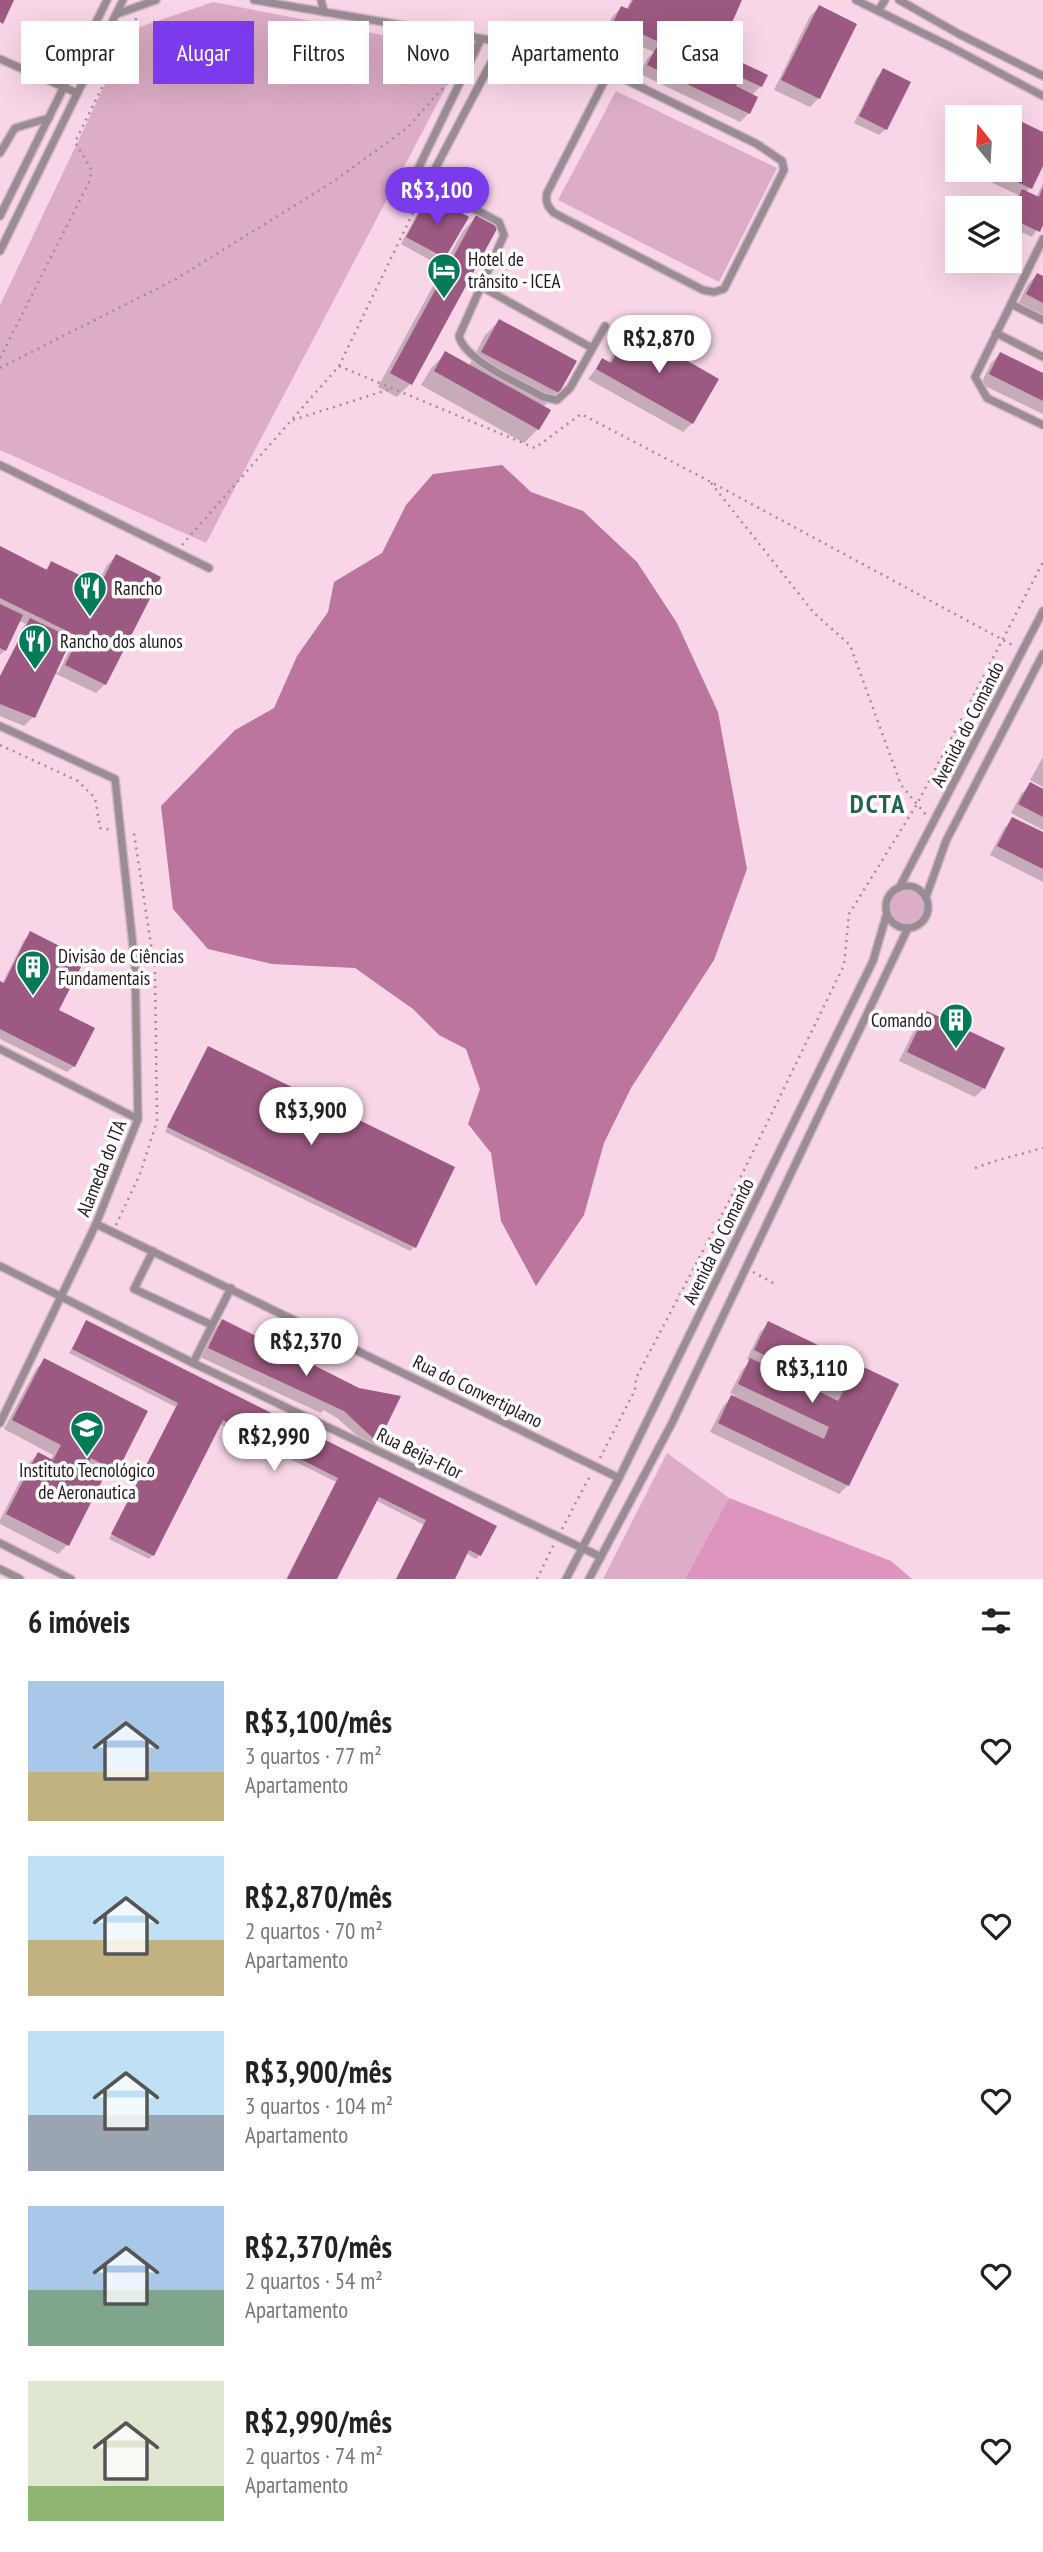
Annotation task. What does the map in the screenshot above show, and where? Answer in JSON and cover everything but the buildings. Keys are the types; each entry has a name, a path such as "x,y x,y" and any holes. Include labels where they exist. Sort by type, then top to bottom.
{"lane":[{"path":"0,216 107,0"},
{"path":"0,251 123,0"},
{"path":"117,14 156,0"},
{"path":"254,0 488,40"},
{"path":"321,0 324,12"},
{"path":"856,0 1043,96"},
{"path":"878,11 885,0"},
{"path":"899,0 1043,76"},
{"path":"951,47 959,34"},
{"path":"474,56 481,39"},
{"path":"0,60 77,93"},
{"path":"427,184 488,69"},
{"path":"609,72 757,144 782,161 784,170 724,289 714,292 703,290 554,213 550,208 546,200 547,193 609,72"},
{"path":"461,84 415,171 416,178 499,222 505,235 459,336 460,342 469,354 543,397 557,400 570,388 606,326"},
{"path":"0,153 15,128 50,118"},
{"path":"1043,239 975,377 987,398 1043,425"},
{"path":"1034,257 1043,261"},
{"path":"482,288 592,348"},
{"path":"1011,304 1043,320"},
{"path":"996,333 1043,357"},
{"path":"0,465 208,568"},
{"name":"Avenida do Comando","path":"899,888 1043,611"},
{"name":"Avenida do Comando","path":"926,897 946,841 1043,654"},
{"name":"Alameda do ITA","path":"0,726 115,779 135,965 138,1119 96,1224 0,1423"},
{"path":"911,886 926,897 928,909 924,920 908,928 895,925 887,914 889,896 899,888 911,886"},
{"name":"Avenida do Comando","path":"566,1579 619,1478 873,961 887,914"},
{"name":"Avenida do Comando","path":"589,1579 672,1423 908,928"},
{"path":"0,1049 138,1119"},
{"name":"Rua do Convertiplano","path":"96,1224 619,1478"},
{"path":"153,1251 134,1289 212,1325"},
{"name":"Rua Beija-Flor","path":"0,1266 193,1363 601,1557"},
{"path":"193,1363 231,1288"},
{"path":"0,1543 71,1579"},
{"path":"0,1569 20,1579"}],"path":[{"path":"0,358 90,180 91,169 75,142 142,5"},
{"path":"0,368 176,279 331,183 406,128 445,84"},
{"path":"175,552 339,366 427,184"},
{"path":"339,366 535,449 581,414 1023,651"},
{"path":"293,420 392,389"},
{"path":"709,481 814,613 850,645 901,785 933,823"},
{"path":"537,1579 635,1390 636,1378 729,1201 844,965 849,914 918,804 1043,562"},
{"path":"975,1168 1043,1148"},
{"path":"745,1268 775,1284"}],"shaded area":[{"path":"213,2 311,21 268,21 268,84 369,84 369,32 383,35 383,84 448,84 206,543 0,450 0,305 105,84 139,84 139,27 153,22 153,84 254,84 254,21 157,21"},
{"path":"616,91 777,168 719,282 558,200"},
{"path":"502,465 531,492 583,511 637,562 677,623 718,712 747,869 714,960 631,1088 604,1143 584,1215 536,1286 501,1221 491,1153 468,1124 480,1089 466,1049 439,1035 413,1009 355,968 272,964 208,949 173,909 161,806 235,730 274,708 297,656 328,612 334,582 382,553 406,505 433,474"},
{"path":"907,889 920,894 925,907 920,920 907,925 894,920 889,907 894,894"},
{"path":"667,1453 729,1498 685,1579 603,1579"},
{"path":"729,1498 891,1561 912,1579 685,1579"}],"place":[{"name":"Hotel de trânsito - ICEA","path":"444,300"},
{"name":"Rancho","path":"90,618"},
{"name":"Rancho dos alunos","path":"35,671"},
{"name":"Divisão de Ciências Fundamentais","path":"33,997"},
{"name":"Comando","path":"956,1050"},
{"name":"Instituto Tecnológico de Aeronautica","path":"87,1458"}],"district":[{"name":"DCTA","path":"878,804"}]}
